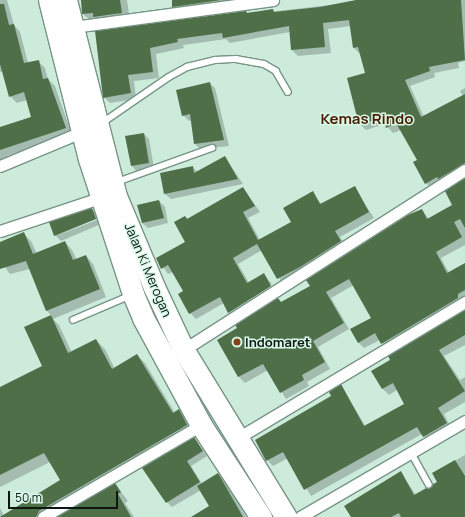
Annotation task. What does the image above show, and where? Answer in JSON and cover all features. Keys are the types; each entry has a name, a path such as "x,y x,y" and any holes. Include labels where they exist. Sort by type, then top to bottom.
{"highway":[{"name":"Jalan Ki Merogan","path":"49,0 90,129 133,294 201,425 260,517"},
{"name":"Jalan Ki Merogan","path":"66,0 73,27 90,129"},
{"name":"Jalan Ki Merogan","path":"107,191 183,350 236,439 286,517"}],"street":[{"path":"73,27 273,0"},
{"path":"0,166 90,129"},
{"path":"166,360 465,170"},
{"path":"0,231 107,191"},
{"path":"236,439 465,302"},
{"path":"300,517 465,421"},
{"path":"43,517 201,425"}],"lane":[{"path":"90,129 187,66 216,60 236,59 264,64 276,71 288,92"},
{"path":"107,191 212,148"},
{"path":"73,320 133,294"},
{"path":"411,452 430,484"}],"building":[{"path":"81,0 120,0 122,13 93,17 93,13 82,14"},
{"path":"172,0 221,0 172,7"},
{"path":"356,0 461,0 465,60 429,67 430,71 405,80 421,117 465,94 465,163 438,179 437,177 425,184 413,162 417,160 396,123 386,128 382,117 359,125 347,78 365,73 358,47 353,48 349,20 323,23 325,47 291,50 289,26 223,38 222,33 177,39 178,42 150,48 153,72 128,75 131,93 103,98 95,31 246,11 247,13 273,9 274,12 320,7"},
{"path":"0,4 4,4 9,25 14,24 24,63 39,60 43,79 48,78 66,128 0,150 0,127 31,117 24,92 9,97 0,64"},
{"path":"210,82 224,140 194,144 190,114 182,116 176,90"},
{"path":"144,133 149,163 131,166 125,136"},
{"path":"225,156 238,179 164,194 160,173 193,166 194,173"},
{"path":"465,178 465,228 460,219 454,222 462,237 436,252 447,273 465,263 465,290 458,294 458,298 381,344 375,333 358,343 350,329 371,318 349,279 326,292 344,323 313,341 325,362 302,375 304,380 280,393 263,364 238,377 217,340 237,328 235,325 278,298 281,302 310,286 306,280 408,215 422,209 427,219 452,205 445,191"},
{"path":"355,186 369,212 335,231 341,241 300,267 277,279 257,244 233,258 247,283 264,273 271,286 228,313 220,297 189,314 178,294 183,291 168,265 161,269 156,258 185,242 174,222 185,216 187,219 243,187 255,206 243,212 258,240 291,222 283,208 313,191 320,204"},
{"path":"159,200 164,218 142,223 137,205"},
{"path":"92,208 96,219 54,236 49,222"},
{"path":"24,232 33,254 65,241 73,260 86,255 100,289 46,311 26,261 0,269 0,242"},
{"path":"465,310 465,335 439,350 465,391 438,408 447,423 423,437 417,427 304,490 283,452 266,461 255,440 331,396 329,392 341,384 364,426 404,404 393,383 382,389 371,371 390,360 388,356"},
{"path":"51,315 68,353 96,339 112,369 137,354 173,413 179,409 187,425 39,511 36,517 0,517 60,480 44,453 0,475 0,387 42,366 24,327"},
{"path":"194,437 203,451 187,461 200,482 166,503 142,468"},
{"path":"455,460 465,476 465,517 401,517 399,513 391,517 351,517 344,506 401,471 414,495 437,482 432,473"},
{"path":"218,473 243,517 191,517 209,506 197,486"},
{"path":"115,483 121,492 118,494 131,517 57,517"}],"place":[{"name":"Indomaret","path":"237,342"}],"district":[{"name":"Kemas Rindo","path":"367,119"}]}
